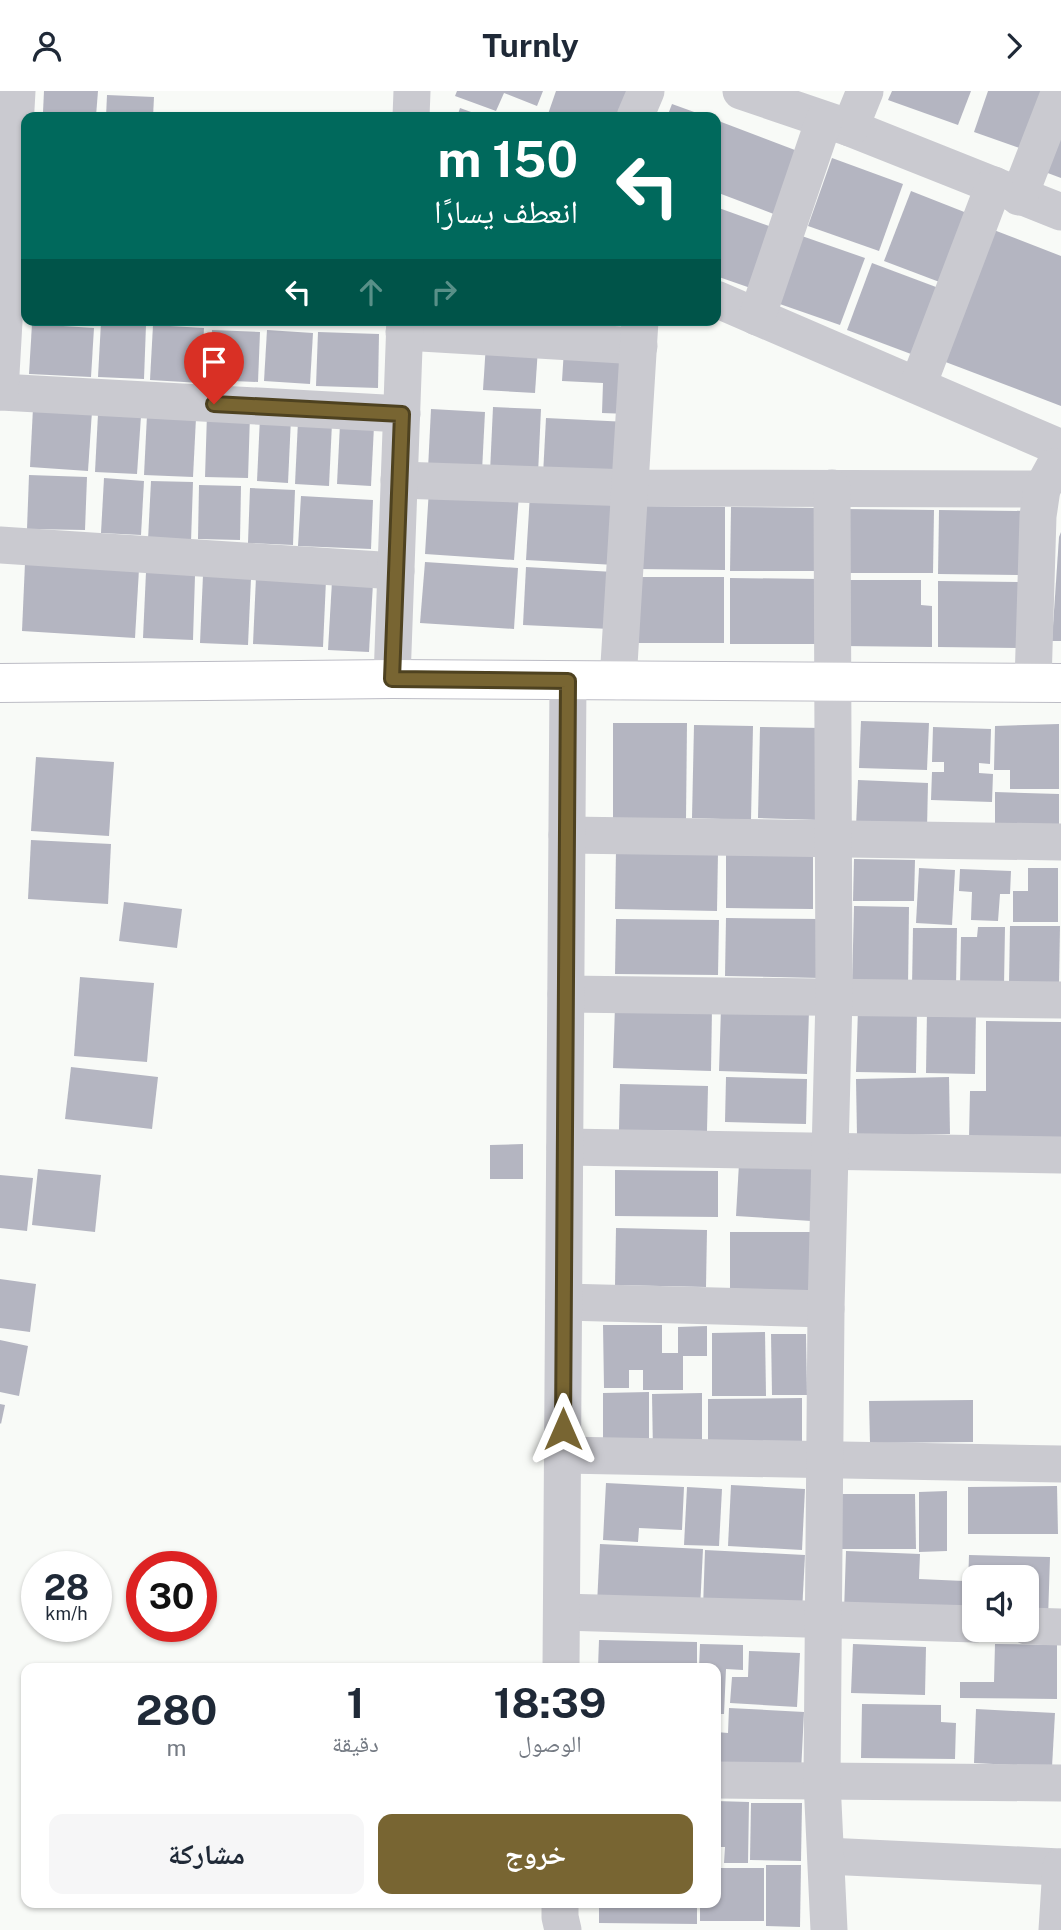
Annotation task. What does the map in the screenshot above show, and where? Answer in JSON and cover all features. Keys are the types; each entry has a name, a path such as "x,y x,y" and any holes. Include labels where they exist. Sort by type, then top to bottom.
{"main road":[{"path":"0,683 392,679 1047,683"}],"street":[{"path":"17,91 7,145 18,227 3,299 0,392 402,414"},
{"path":"411,112 412,91"},
{"path":"637,112 646,91"},
{"path":"741,91 837,124 1061,212"},
{"path":"757,317 837,124 865,91"},
{"path":"918,385 1006,191 1060,91"},
{"path":"721,301 1061,448"},
{"path":"392,679 404,326 639,333 618,681"},
{"path":"1047,683 1038,516 1042,489 1061,458"},
{"path":"400,480 631,488 1042,489"},
{"path":"829,1930 822,1781 827,1309 834,997 832,488"},
{"path":"0,545 396,571"},
{"path":"561,1663 568,681"},
{"path":"567,835 1061,842"},
{"path":"566,994 1061,1000"},
{"path":"565,1147 1061,1155"},
{"path":"564,1302 827,1309"},
{"path":"563,1455 1061,1464"},
{"path":"562,1612 962,1624"},
{"path":"1039,1626 1061,1627"},
{"path":"721,1780 1061,1783"},
{"path":"826,1856 1061,1867 1057,1930"},
{"path":"560,1908 564,1930"}],"building":[{"path":"44,91 98,91 96,112 43,112"},
{"path":"457,91 543,91 537,106 504,93 496,111 455,96"},
{"path":"556,91 637,91 630,112 549,112"},
{"path":"892,91 971,91 958,125 888,100"},
{"path":"988,91 1049,91 1028,151 974,132"},
{"path":"107,95 154,97 153,112 106,112"},
{"path":"672,104 694,112 669,112"},
{"path":"721,122 808,155 784,218 721,194"},
{"path":"1061,128 1061,178 1045,172"},
{"path":"832,158 903,184 879,251 808,226"},
{"path":"911,191 977,217 950,286 884,261"},
{"path":"721,209 783,231 762,292 721,278"},
{"path":"986,227 1061,256 1061,406 935,358"},
{"path":"799,235 865,258 840,325 774,302"},
{"path":"872,263 944,290 919,357 847,330"},
{"path":"32,326 94,328 91,377 29,374"},
{"path":"101,326 146,326 144,379 98,377"},
{"path":"153,326 204,328 201,383 150,380"},
{"path":"212,330 260,332 258,382 210,380"},
{"path":"267,330 313,333 310,384 264,381"},
{"path":"318,332 379,334 378,388 316,386"},
{"path":"486,344 538,348 535,393 483,390"},
{"path":"564,349 632,352 629,414 602,413 603,383 562,381"},
{"path":"493,407 541,409 538,474 490,472"},
{"path":"33,408 92,411 88,471 30,467"},
{"path":"431,409 485,412 482,471 428,469"},
{"path":"98,414 141,416 137,474 95,472"},
{"path":"207,414 250,415 248,478 205,477"},
{"path":"147,415 196,418 193,477 144,475"},
{"path":"260,417 291,418 288,483 257,481"},
{"path":"546,418 628,422 625,479 543,475"},
{"path":"298,421 332,423 329,486 295,484"},
{"path":"340,424 374,426 371,486 337,484"},
{"path":"29,475 87,477 85,530 27,529"},
{"path":"104,478 144,481 141,535 101,533"},
{"path":"151,481 193,482 191,542 148,540"},
{"path":"199,485 241,486 240,540 198,539"},
{"path":"250,488 295,490 293,545 248,543"},
{"path":"429,489 519,495 514,560 425,554"},
{"path":"530,494 619,500 615,565 526,560"},
{"path":"301,496 373,500 371,549 298,546"},
{"path":"636,506 725,507 725,570 636,569"},
{"path":"731,507 820,508 819,571 730,571"},
{"path":"845,509 934,510 933,573 844,573"},
{"path":"939,510 1028,511 1027,575 938,574"},
{"path":"1061,532 1061,641 1052,641 1059,537"},
{"path":"425,562 518,568 514,629 420,623"},
{"path":"25,563 139,569 135,638 22,631"},
{"path":"526,567 614,572 610,629 523,625"},
{"path":"146,572 195,575 193,640 143,638"},
{"path":"203,575 251,578 248,645 200,643"},
{"path":"256,577 326,580 323,647 253,644"},
{"path":"635,577 724,577 724,643 635,643"},
{"path":"730,578 819,579 819,644 730,644"},
{"path":"844,580 921,580 921,605 932,606 932,647 843,646"},
{"path":"332,581 373,583 369,652 328,650"},
{"path":"938,581 1027,582 1027,648 938,647"},
{"path":"861,721 929,723 927,770 859,768"},
{"path":"613,723 687,723 686,819 613,819"},
{"path":"1059,724 1059,789 1010,789 1010,770 994,770 995,726"},
{"path":"694,725 753,726 751,820 692,818"},
{"path":"760,727 823,728 820,820 758,818"},
{"path":"933,727 991,729 990,764 979,763 979,773 993,774 992,802 931,800 932,772 944,772 944,762 932,762"},
{"path":"36,757 114,762 109,836 31,831"},
{"path":"858,780 928,783 927,829 856,827"},
{"path":"995,792 1059,794 1059,830 995,829"},
{"path":"31,840 111,844 108,904 28,899"},
{"path":"616,850 718,852 717,911 615,909"},
{"path":"726,853 813,854 813,909 726,908"},
{"path":"854,859 915,860 914,901 853,901"},
{"path":"919,868 955,870 952,925 916,923"},
{"path":"1028,868 1058,868 1058,922 1013,922 1013,891 1028,891"},
{"path":"960,869 1011,871 1010,894 1000,894 998,921 971,920 972,892 959,891"},
{"path":"124,902 182,909 177,948 119,941"},
{"path":"854,906 909,907 908,987 852,986"},
{"path":"726,918 821,919 820,978 725,976"},
{"path":"616,919 719,920 718,975 615,974"},
{"path":"1010,926 1060,926 1059,985 1009,985"},
{"path":"978,927 1005,927 1004,986 960,985 961,937 977,937"},
{"path":"913,928 957,928 956,987 912,987"},
{"path":"80,977 154,983 147,1062 74,1056"},
{"path":"615,1006 712,1008 711,1071 613,1068"},
{"path":"721,1007 809,1010 807,1074 719,1071"},
{"path":"858,1008 917,1010 916,1073 856,1072"},
{"path":"927,1009 976,1010 975,1074 926,1073"},
{"path":"986,1021 1061,1022 1061,1140 969,1139 970,1091 986,1091"},
{"path":"71,1067 158,1077 152,1129 65,1119"},
{"path":"726,1077 807,1079 806,1124 725,1122"},
{"path":"949,1077 950,1134 857,1136 856,1079"},
{"path":"620,1084 708,1086 707,1131 619,1130"},
{"path":"523,1144 523,1179 490,1179 490,1145"},
{"path":"739,1163 815,1169 811,1221 736,1216"},
{"path":"38,1169 101,1175 95,1232 32,1225"},
{"path":"615,1170 718,1171 718,1217 615,1216"},
{"path":"0,1175 33,1178 27,1231 0,1228"},
{"path":"616,1228 707,1230 706,1287 615,1285"},
{"path":"730,1232 811,1232 810,1291 730,1291"},
{"path":"0,1279 36,1284 30,1332 0,1328"},
{"path":"603,1325 662,1325 662,1353 678,1353 678,1327 707,1326 707,1356 683,1356 683,1390 643,1390 643,1370 629,1370 629,1388 604,1388"},
{"path":"765,1332 766,1396 712,1396 712,1333"},
{"path":"771,1334 806,1334 807,1395 772,1395"},
{"path":"0,1340 28,1346 19,1396 0,1392"},
{"path":"649,1392 649,1453 603,1453 603,1393"},
{"path":"702,1393 702,1453 653,1453 652,1394"},
{"path":"802,1398 802,1454 708,1454 708,1399"},
{"path":"973,1400 973,1442 870,1443 869,1401"},
{"path":"0,1404 5,1405 1,1424 0,1423"},
{"path":"606,1483 684,1487 682,1530 639,1528 638,1542 603,1540"},
{"path":"731,1485 805,1489 802,1550 728,1546"},
{"path":"1057,1486 1058,1534 968,1534 968,1487"},
{"path":"687,1487 722,1489 719,1546 684,1545"},
{"path":"947,1491 947,1551 919,1552 919,1492"},
{"path":"842,1494 915,1494 916,1549 842,1549"},
{"path":"600,1544 703,1549 700,1609 597,1604"},
{"path":"705,1550 805,1555 802,1612 703,1608"},
{"path":"846,1551 920,1554 919,1579 962,1581 962,1616 844,1612"},
{"path":"969,1555 1050,1557 1048,1619 1039,1619 1039,1565 969,1565"},
{"path":"599,1640 697,1642 697,1663 598,1663"},
{"path":"700,1644 743,1645 743,1670 726,1669 724,1714 721,1714 721,1663 699,1663"},
{"path":"853,1644 926,1647 925,1695 851,1693"},
{"path":"995,1644 1057,1645 1057,1699 960,1698 960,1682 994,1682"},
{"path":"749,1651 800,1653 797,1707 730,1703 732,1677 748,1677"},
{"path":"862,1704 941,1705 941,1722 956,1723 955,1759 861,1758"},
{"path":"729,1708 804,1712 801,1772 721,1768 721,1732 728,1733"},
{"path":"976,1709 1055,1713 1052,1767 974,1763"},
{"path":"721,1801 749,1802 748,1863 724,1863 725,1847 721,1847"},
{"path":"751,1803 802,1803 801,1861 750,1860"},
{"path":"766,1865 801,1865 800,1927 766,1926"},
{"path":"721,1868 764,1868 764,1921 700,1921 700,1908 721,1908"},
{"path":"599,1908 697,1908 697,1924 599,1923"}],"route":[{"path":"214,404 402,414 392,679 568,681 563,1429"}]}
